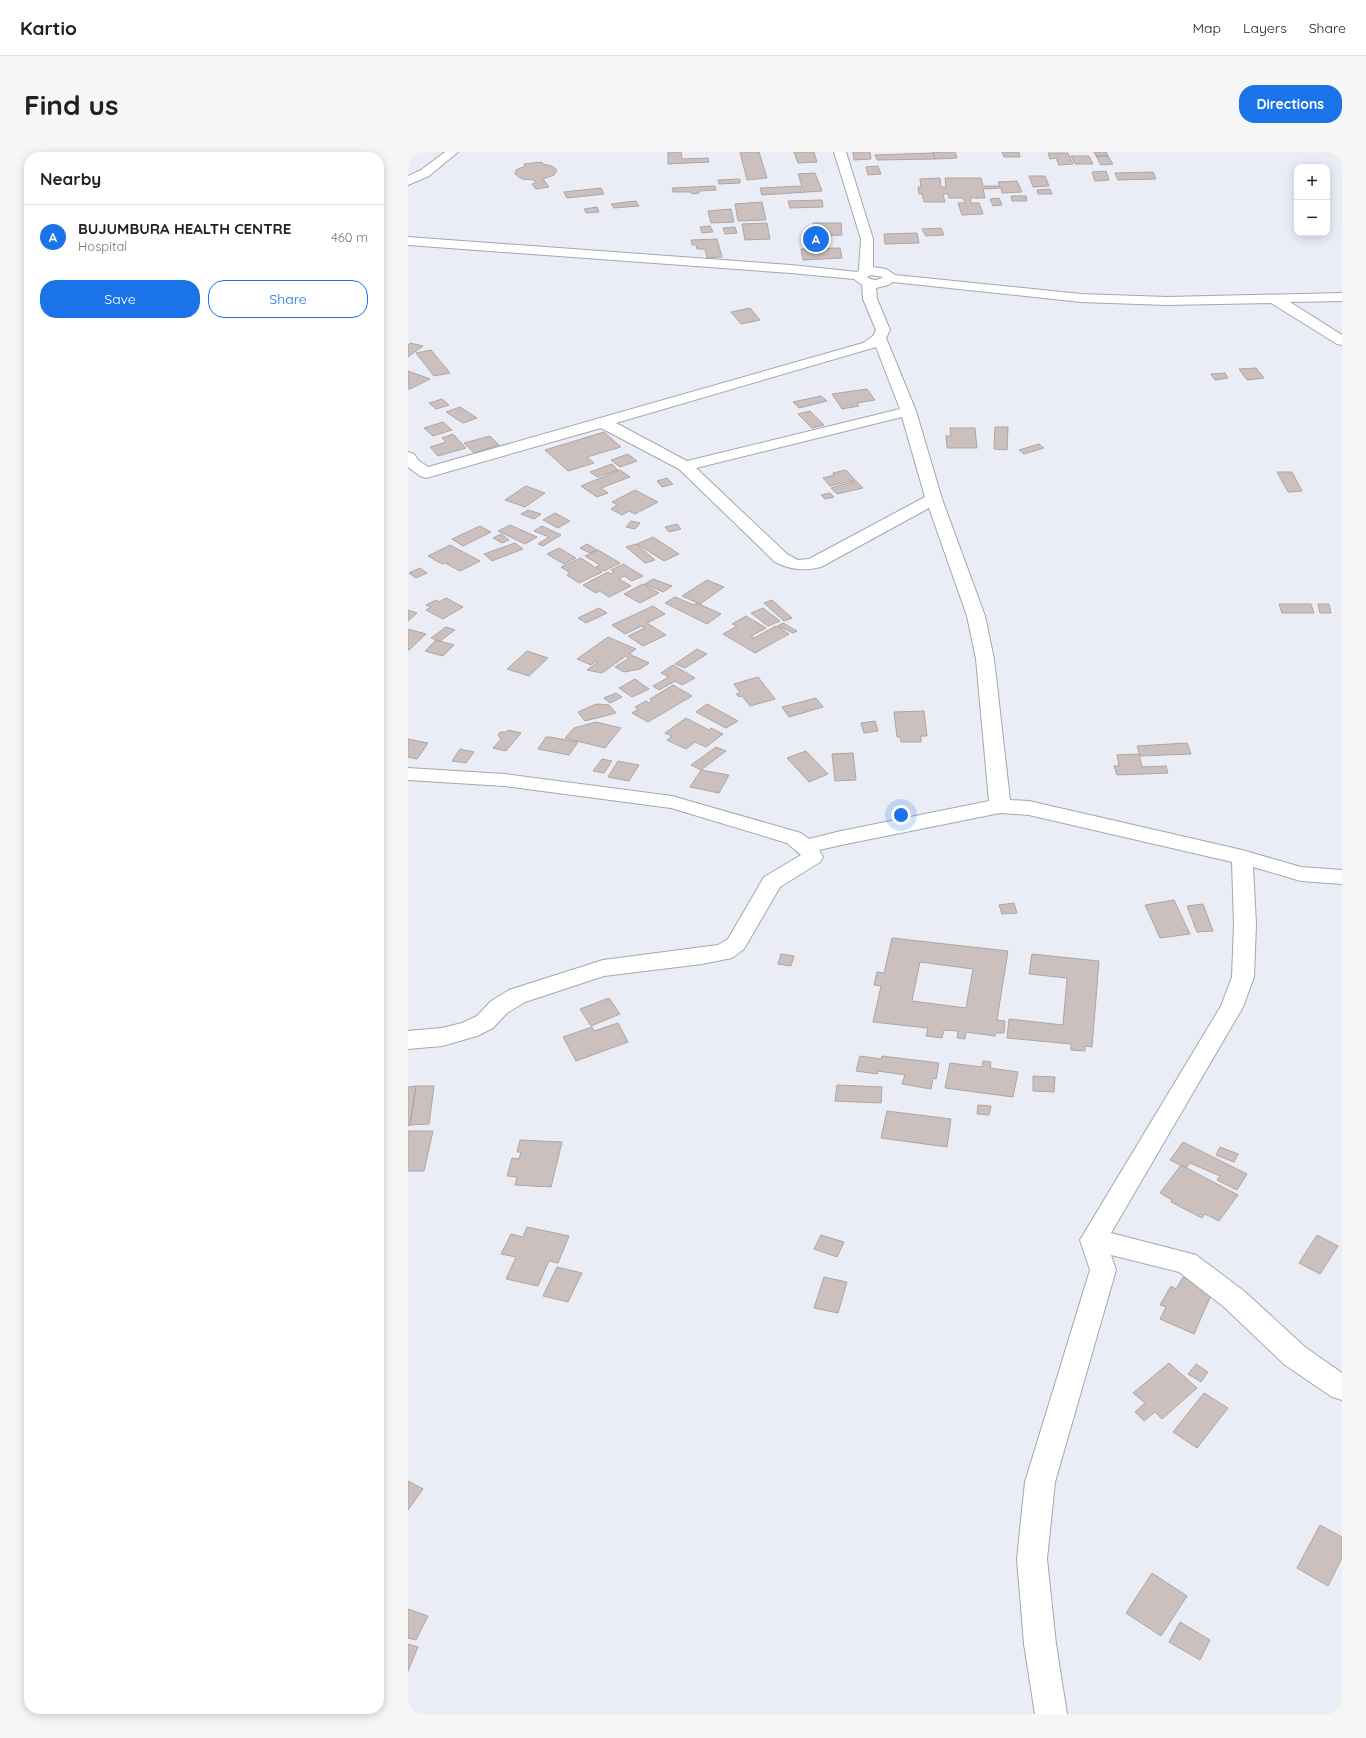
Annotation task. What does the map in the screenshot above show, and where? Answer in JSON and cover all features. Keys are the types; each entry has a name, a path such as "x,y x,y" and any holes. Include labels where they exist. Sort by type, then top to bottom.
{"street":[{"path":"408,181 425,173 452,152"},
{"path":"408,479 868,346 879,338 883,330 870,299 865,277 867,238 840,152"},
{"path":"408,241 783,268 865,277 883,272 889,275 890,278 1081,298 1167,302 1342,297"},
{"path":"1275,299 1342,341"},
{"path":"879,338 908,411 934,499 976,616 985,659 1000,806"},
{"path":"685,466 908,411"},
{"path":"602,422 685,466 781,558 790,563 802,566 815,564 934,499"},
{"path":"408,457 412,463 426,473"},
{"path":"408,774 504,780 672,802 794,838 806,847 812,857 772,882 736,944 724,952 603,968 517,996 499,1007 485,1022 469,1030 442,1037 408,1040"},
{"path":"806,847 968,811 1000,806 1029,808 1242,857 1301,874 1342,877"},
{"path":"1051,1714 1040,1644 1032,1560 1040,1482 1103,1270 1093,1240 1232,1007 1243,977 1245,924 1242,857"},
{"path":"1093,1240 1187,1263 1234,1299 1295,1356 1342,1388"}],"building":[{"path":"668,152 681,152 682,159 708,158 709,162 668,164"},
{"path":"740,152 759,152 767,178 747,180"},
{"path":"794,152 814,152 817,162 798,163"},
{"path":"853,152 870,152 871,159 854,160"},
{"path":"933,152 955,152 957,158 935,159"},
{"path":"1002,152 1019,152 1020,157 1004,157"},
{"path":"1094,152 1106,152 1108,156 1096,156"},
{"path":"933,153 935,159 877,160 875,155"},
{"path":"1048,153 1068,153 1073,164 1059,165 1056,158 1050,159"},
{"path":"1071,156 1089,156 1093,164 1075,164"},
{"path":"1096,156 1108,156 1113,164 1101,165"},
{"path":"542,162 543,164 552,166 557,170 554,175 543,179 549,187 536,189 532,184 536,183 534,180 522,179 515,174 516,170 525,166 524,164"},
{"path":"878,166 881,174 868,175 866,167"},
{"path":"1106,171 1109,180 1095,181 1092,172"},
{"path":"1153,172 1156,179 1118,180 1115,173"},
{"path":"815,173 822,191 762,195 760,188 802,186 798,174"},
{"path":"1029,176 1045,176 1049,186 1033,187"},
{"path":"940,178 941,187 946,187 945,178 981,178 983,186 1000,186 998,182 1017,181 1022,192 1002,193 1001,188 983,189 985,198 970,198 971,203 979,203 983,214 962,215 958,203 965,203 963,198 949,198 948,194 943,194 945,202 924,202 922,194 919,194 918,187 921,187 920,179"},
{"path":"740,179 740,183 719,184 718,180"},
{"path":"715,186 716,190 699,191 699,193 692,194 691,192 673,192 672,188"},
{"path":"601,188 604,194 567,198 564,192"},
{"path":"1050,189 1052,194 1038,194 1037,190"},
{"path":"1011,196 1026,196 1027,201 1012,201"},
{"path":"999,198 1002,205 993,206 990,199"},
{"path":"822,200 823,207 790,208 788,201"},
{"path":"636,201 639,206 614,208 611,204"},
{"path":"762,202 766,220 738,221 735,204"},
{"path":"597,207 599,212 586,213 584,209"},
{"path":"731,209 734,222 711,223 708,211"},
{"path":"767,223 770,239 745,240 742,224"},
{"path":"813,223 841,223 842,235 813,236"},
{"path":"710,226 713,232 702,233 700,227"},
{"path":"735,227 737,233 725,234 723,228"},
{"path":"941,228 944,235 926,236 922,229"},
{"path":"917,233 919,243 885,244 884,234"},
{"path":"717,239 722,257 707,258 705,249 697,249 696,245 692,245 691,240"},
{"path":"840,248 842,258 803,260 801,249"},
{"path":"750,308 760,320 741,324 731,312"},
{"path":"410,343 423,346 408,357 408,345"},
{"path":"431,350 450,373 434,376 416,353"},
{"path":"1256,368 1264,378 1247,380 1239,369"},
{"path":"408,371 430,379 408,389 408,382 410,381 408,380"},
{"path":"1225,373 1228,378 1215,380 1211,374"},
{"path":"867,389 875,400 857,403 859,406 842,409 832,394"},
{"path":"821,396 827,401 799,408 793,402"},
{"path":"442,399 449,405 436,409 429,403"},
{"path":"460,407 477,418 463,423 446,412"},
{"path":"810,411 824,425 812,428 798,414"},
{"path":"443,422 452,430 433,436 424,428"},
{"path":"995,427 1008,427 1007,450 994,449"},
{"path":"950,428 975,428 977,448 947,448 946,436 951,436"},
{"path":"604,432 621,447 587,457 594,463 568,471 545,450"},
{"path":"453,434 466,448 438,456 430,447 446,442 442,438"},
{"path":"490,436 499,445 474,453 464,443"},
{"path":"1039,444 1044,448 1024,454 1019,450"},
{"path":"628,454 637,461 620,467 611,460"},
{"path":"612,464 618,470 597,477 590,472"},
{"path":"620,470 630,477 601,488 608,493 597,497 581,486"},
{"path":"846,470 855,480 830,486 823,478 834,475 833,473"},
{"path":"1277,472 1292,472 1302,491 1288,492"},
{"path":"667,478 673,484 662,487 657,481"},
{"path":"856,481 863,488 837,494 831,488"},
{"path":"526,486 545,493 525,507 505,500"},
{"path":"635,490 658,502 635,514 629,511 622,515 611,509 617,505 612,502"},
{"path":"830,493 834,497 825,499 821,495"},
{"path":"528,510 541,514 534,519 521,514"},
{"path":"555,513 570,521 558,528 543,520"},
{"path":"631,521 640,523 635,529 626,527"},
{"path":"677,524 681,529 669,532 665,527"},
{"path":"510,525 537,537 525,544 498,531"},
{"path":"480,526 491,532 463,546 452,539"},
{"path":"542,526 561,535 543,546 538,544 549,537 534,531"},
{"path":"501,534 509,540 502,543 493,538"},
{"path":"653,537 679,554 664,561 637,544"},
{"path":"515,543 523,549 492,561 484,554"},
{"path":"587,544 597,550 590,553 580,548"},
{"path":"636,544 655,560 645,563 626,547"},
{"path":"450,545 480,561 460,571 445,563 442,564 428,556"},
{"path":"559,548 576,558 564,564 547,554"},
{"path":"598,550 620,563 604,571 596,567 600,565 585,556"},
{"path":"581,558 602,572 579,583 567,575 570,573 561,567"},
{"path":"623,564 643,576 632,581 624,576 619,579 631,586 609,597 600,591 596,593 583,585 608,572 611,574 614,572 611,570"},
{"path":"420,568 427,573 416,578 409,573"},
{"path":"653,579 672,586 663,592 645,584"},
{"path":"707,580 724,587 700,604 682,596"},
{"path":"643,584 659,593 640,603 624,594"},
{"path":"675,597 694,605 697,603 721,614 707,624 665,603"},
{"path":"446,598 463,607 443,619 426,610 431,607 426,605 436,600 439,602"},
{"path":"772,600 792,618 784,621 764,603"},
{"path":"1279,604 1311,604 1314,613 1282,613"},
{"path":"1318,604 1329,604 1331,613 1320,613"},
{"path":"653,606 665,614 647,623 666,635 643,646 628,636 645,628 642,626 625,634 612,625"},
{"path":"599,608 607,613 586,623 578,618"},
{"path":"763,608 780,621 768,626 751,613"},
{"path":"408,610 417,613 408,621"},
{"path":"746,616 766,628 751,636 754,638 776,626 789,634 755,653 723,634 737,626 732,624"},
{"path":"783,623 797,631 793,633 778,626"},
{"path":"446,627 455,630 440,641 431,638"},
{"path":"408,629 426,634 409,650 408,650"},
{"path":"608,637 636,649 629,654 649,663 640,669 624,672 615,667 629,658 626,656 602,673 587,670 598,662 596,661 591,665 577,659"},
{"path":"436,640 454,645 443,656 425,651"},
{"path":"697,649 707,654 685,668 675,664"},
{"path":"527,651 548,658 529,676 507,669"},
{"path":"673,665 695,678 682,685 675,681 659,690 653,686 669,677 661,673"},
{"path":"758,677 775,699 750,706 742,696 739,697 736,694 740,693 734,684"},
{"path":"635,679 649,689 632,697 619,688"},
{"path":"673,685 692,696 648,722 632,713 638,709 635,707 646,701 649,703 652,701 650,699"},
{"path":"616,693 622,697 610,703 604,698"},
{"path":"816,698 823,707 789,717 782,707"},
{"path":"596,704 609,705 616,713 585,721 578,712"},
{"path":"707,704 738,721 726,728 696,712"},
{"path":"924,711 927,736 921,736 921,742 901,742 900,737 897,737 894,712"},
{"path":"686,718 709,730 711,728 723,734 706,747 695,742 686,749 667,740 672,736 665,733"},
{"path":"875,721 878,731 864,733 861,723"},
{"path":"596,722 621,728 605,748 565,738 574,728"},
{"path":"508,730 521,733 506,751 493,748 501,739 498,735 500,732 506,732"},
{"path":"546,737 578,742 569,755 538,749"},
{"path":"408,739 428,743 417,759 408,757"},
{"path":"1187,743 1191,754 1140,756 1137,746"},
{"path":"716,747 726,751 701,770 691,765"},
{"path":"460,749 474,752 466,763 452,761"},
{"path":"806,751 828,774 809,782 787,758"},
{"path":"853,753 856,780 835,781 832,754"},
{"path":"1139,754 1142,767 1166,766 1168,773 1117,775 1114,766 1119,766 1117,755"},
{"path":"602,759 612,761 604,773 593,771"},
{"path":"618,761 639,765 629,781 608,777"},
{"path":"701,770 729,775 719,793 690,787"},
{"path":"1174,900 1190,934 1160,938 1145,905"},
{"path":"1014,903 1017,913 1002,914 999,905"},
{"path":"1203,904 1213,931 1197,932 1187,906"},
{"path":"892,938 1008,951 997,1020 1005,1021 1004,1033 996,1033 995,1036 966,1032 965,1039 957,1038 958,1031 944,1030 942,1038 926,1036 928,1028 873,1022 881,986 874,985 877,972 884,973","holes":["920,962 973,969 966,1008 912,1001"]},
{"path":"781,954 794,956 791,966 778,964"},
{"path":"1032,954 1099,961 1092,1047 1085,1046 1085,1051 1071,1050 1071,1044 1007,1038 1009,1019 1063,1025 1067,978 1029,974"},
{"path":"609,998 620,1014 591,1026 580,1009"},
{"path":"618,1023 628,1042 576,1061 563,1037 592,1027 594,1031"},
{"path":"860,1056 881,1059 882,1056 939,1063 936,1079 933,1078 931,1089 902,1084 905,1075 878,1071 877,1074 856,1071"},
{"path":"983,1061 991,1062 990,1068 1018,1072 1013,1097 945,1088 950,1063 982,1067"},
{"path":"1033,1076 1055,1077 1054,1092 1033,1091"},
{"path":"837,1085 882,1087 881,1103 835,1101"},
{"path":"416,1086 410,1125 408,1126 408,1087"},
{"path":"416,1086 434,1086 429,1124 410,1125"},
{"path":"978,1105 991,1106 989,1115 977,1114"},
{"path":"887,1111 951,1119 947,1147 881,1138"},
{"path":"408,1131 433,1131 424,1171 408,1171"},
{"path":"520,1140 562,1142 551,1187 515,1185 517,1177 507,1176 512,1158 519,1159 521,1152 517,1152"},
{"path":"1183,1142 1247,1174 1237,1190 1217,1180 1220,1176 1190,1163 1186,1168 1170,1160"},
{"path":"1220,1147 1238,1154 1234,1162 1216,1155"},
{"path":"1181,1165 1238,1195 1219,1221 1205,1214 1202,1218 1171,1202 1172,1200 1160,1193"},
{"path":"527,1227 569,1236 558,1263 549,1261 538,1286 506,1279 516,1257 501,1254 511,1234 523,1237"},
{"path":"821,1235 844,1242 837,1257 814,1249"},
{"path":"1317,1235 1338,1246 1320,1274 1299,1263"},
{"path":"557,1267 582,1273 568,1302 543,1296"},
{"path":"824,1277 847,1282 838,1313 814,1308"},
{"path":"1183,1277 1213,1291 1194,1334 1160,1319 1166,1307 1160,1305 1171,1286 1176,1289"},
{"path":"1169,1363 1197,1388 1162,1419 1155,1412 1144,1421 1135,1412 1145,1403 1133,1393"},
{"path":"1196,1364 1208,1372 1201,1382 1188,1374"},
{"path":"1204,1393 1228,1408 1197,1448 1173,1432"},
{"path":"408,1481 423,1489 408,1510"},
{"path":"1320,1525 1342,1537 1342,1558 1328,1586 1297,1568"},
{"path":"1152,1573 1187,1596 1161,1636 1126,1613"},
{"path":"408,1609 428,1616 416,1640 408,1638"},
{"path":"1180,1622 1210,1640 1200,1660 1169,1642"},
{"path":"408,1644 418,1647 408,1671"}],"place":[{"name":"BUJUMBURA HEALTH CENTRE","path":"816,239"}]}
